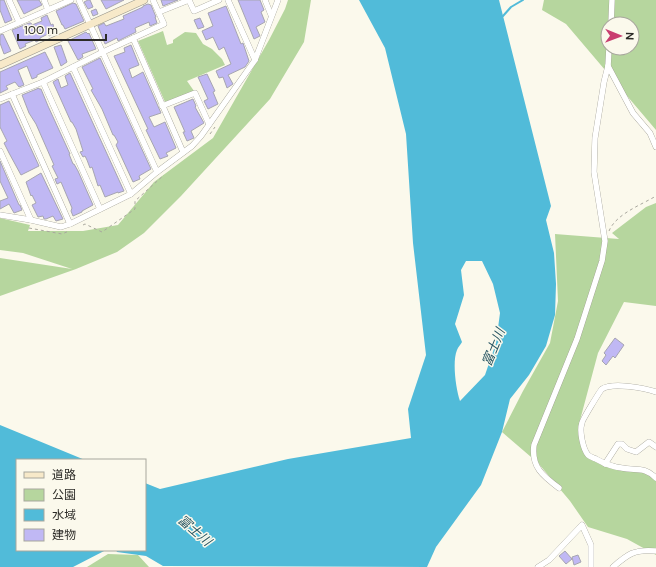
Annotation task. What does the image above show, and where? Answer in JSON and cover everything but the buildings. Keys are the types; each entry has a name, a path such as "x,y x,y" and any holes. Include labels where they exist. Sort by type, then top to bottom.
{"street":[{"path":"9,0 19,22"},
{"path":"44,0 48,10"},
{"path":"0,31 71,0"},
{"path":"79,0 157,172"},
{"path":"0,65 144,0"},
{"path":"0,99 43,82 164,24 153,0"},
{"path":"159,12 189,0 194,11 219,0"},
{"path":"228,0 255,60"},
{"path":"265,0 271,15"},
{"path":"0,215 60,227 70,224 131,194 157,172 192,146 209,124 255,60 278,0"},
{"path":"611,16 612,0"},
{"path":"133,38 183,152"},
{"path":"559,488 540,473 533,452 534,445 577,339 602,261 606,241 594,172 595,138 609,56"},
{"path":"608,66 633,112 650,133 656,147"},
{"path":"73,67 131,194"},
{"path":"43,82 100,209"},
{"path":"162,106 195,93 209,124"},
{"path":"12,94 70,224"},
{"path":"0,150 31,220"},
{"path":"656,392 649,389 628,386 608,386 601,389 582,423 584,448 589,456 605,464 623,469 637,468 647,471 656,478"},
{"path":"605,464 618,444 622,444 627,449 636,452 649,442 656,447"},
{"path":"538,567 549,560 582,524 591,545 591,567"},
{"path":"613,567 629,553 646,550 656,551"}],"path":[{"path":"606,241 611,227 619,218 656,196"}],"green space":[{"path":"288,0 311,0 304,42 270,99 181,196 144,233 117,252 76,269 0,296 0,258 72,269 23,253 0,250 0,218 30,225 28,231 83,231 118,225 154,182 213,138 269,40"},
{"path":"544,0 656,0 656,130 566,24 542,10"},
{"path":"163,31 167,45 173,43 173,40 185,32 196,33 203,44 212,49 222,59 225,65 187,81 194,91 165,102 138,41"},
{"path":"656,203 656,306 624,302 598,353 579,424 590,458 634,469 650,476 656,481 656,555 627,539 588,527 570,501 538,463 502,432 550,343 558,301 555,234 619,239 612,233 646,207"},
{"path":"108,554 138,555 149,567 87,567"}],"water":[{"name":"富士川","path":"359,0 499,0 551,206 546,220 554,253 556,284 555,315 546,346 529,375 510,399 502,432 481,485 436,547 427,567 163,566 146,556 117,552 146,551 146,483 160,489 288,459 411,438 408,409 426,355 413,243 406,134 385,48","holes":["466,261 482,261 493,284 500,313 496,343 485,375 460,401 456,383 455,361 457,350 462,342 455,324 464,295 461,270"]},
{"path":"0,425 83,459 16,459 16,551 104,551 73,567 0,567"}],"waterway":[{"path":"503,16 511,7 523,0"}]}
